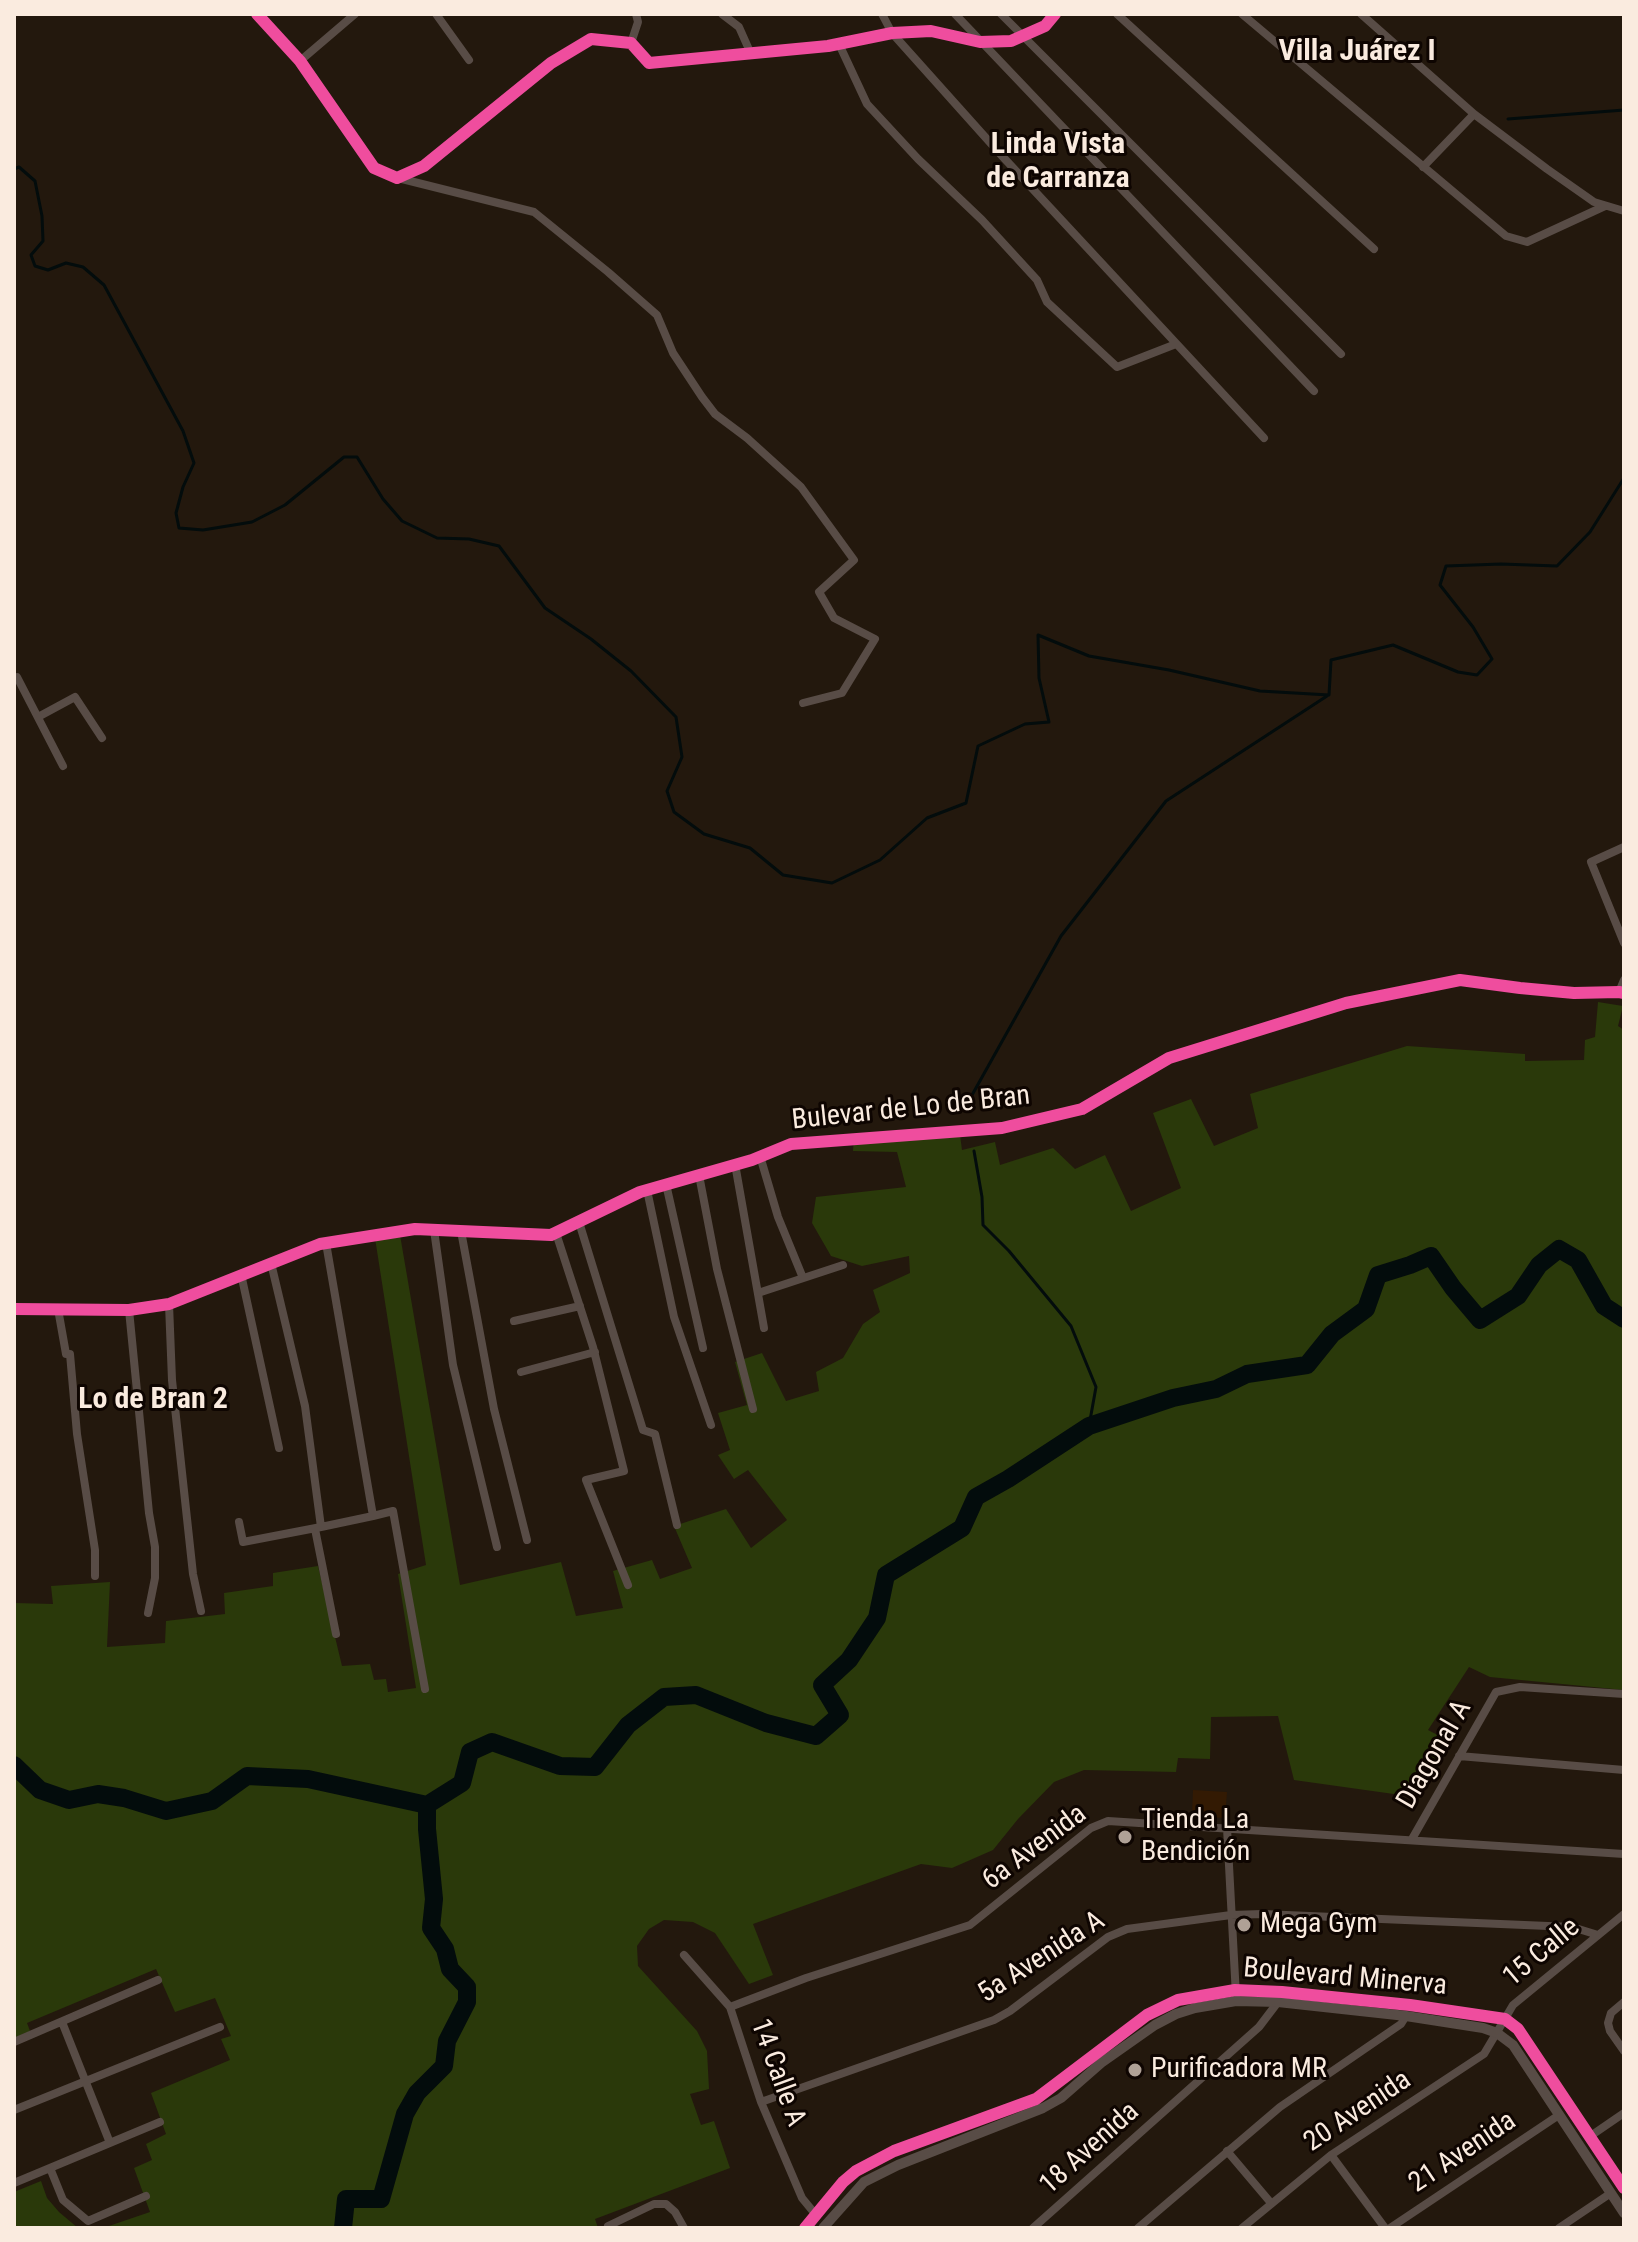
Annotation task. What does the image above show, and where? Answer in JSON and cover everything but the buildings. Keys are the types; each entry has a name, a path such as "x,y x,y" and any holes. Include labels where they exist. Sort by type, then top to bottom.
{"street":[{"path":"257,14 300,61 374,168 397,178 534,212 657,315 673,353 715,414 747,438 801,487 854,560 819,592 834,618 875,639 842,693 803,703"},
{"path":"436,14 469,60"},
{"path":"631,43 638,22 636,14"},
{"path":"722,14 739,27 751,54"},
{"path":"882,14 892,33 1012,168 1264,438"},
{"path":"955,14 1314,391"},
{"path":"1001,14 1341,354"},
{"path":"397,178 424,166 551,63 591,39 631,43 649,63 839,44 892,33 931,31 980,42 1011,41 1045,26 1055,14"},
{"path":"1117,14 1374,249"},
{"path":"1242,14 1506,236 1527,242 1605,206"},
{"path":"1361,14 1474,114 1594,202 1624,211"},
{"path":"300,61 352,15"},
{"path":"839,44 867,104 1019,260 1037,280 1047,302 1117,367 1176,344"},
{"path":"1423,167 1474,114"},
{"path":"14,678 17,677 63,766"},
{"path":"38,717 75,697 102,738"},
{"path":"1624,847 1591,862 1624,943"},
{"name":"Bulevar de Lo de Bran","path":"14,1309 129,1310 169,1304 326,1243 415,1229 551,1235 647,1190 791,1144 1002,1128 1082,1109 1169,1058 1346,1003 1460,980 1574,993 1622,992"},
{"path":"1622,992 1624,980"},
{"path":"760,1156 778,1217 803,1278"},
{"path":"735,1164 764,1328"},
{"path":"699,1175 717,1269 753,1409"},
{"path":"666,1184 703,1348"},
{"path":"647,1190 674,1317 711,1425"},
{"path":"579,1222 643,1430 655,1434 677,1525"},
{"path":"434,1230 453,1365 497,1547"},
{"path":"461,1231 494,1409 527,1540"},
{"path":"556,1233 595,1352 624,1471 586,1480 628,1585"},
{"path":"326,1243 373,1516"},
{"path":"271,1263 305,1406 318,1528 336,1634"},
{"path":"758,1293 843,1265"},
{"path":"241,1274 279,1448"},
{"path":"169,1304 172,1380 193,1574 201,1611"},
{"path":"514,1321 580,1306"},
{"path":"58,1309 66,1354 70,1354 77,1434 95,1550 95,1576"},
{"path":"129,1310 155,1547 155,1578 148,1613"},
{"path":"521,1372 595,1352"},
{"path":"239,1522 243,1542 393,1511 425,1689"},
{"name":"Diagonal A","path":"1412,1839 1496,1692 1520,1687 1624,1694"},
{"path":"1459,1756 1624,1770"},
{"name":"6a Avenida","path":"730,2007 806,1978 970,1925 1091,1828 1108,1821 1624,1854"},
{"path":"1227,1828 1236,1995"},
{"name":"5a Avenida A","path":"761,2102 994,2020 1108,1937 1127,1929 1231,1915 1262,1914 1572,1927 1598,1935"},
{"name":"15 Calle","path":"1497,2033 1513,2005 1624,1914"},
{"name":"14 Calle A","path":"684,1955 730,2007 761,2102 802,2198 816,2215"},
{"path":"14,2042 158,1980"},
{"name":"Boulevard Minerva","path":"805,2228 856,2171 894,2151 1036,2099 1147,2015 1178,2000 1282,1992 1505,2019"},
{"name":"Boulevard Minerva","path":"823,2228 864,2182 898,2165 1043,2108 1061,2098 1101,2063 1155,2025 1176,2014 1236,1995 1406,2016 1497,2033"},
{"name":"18 Avenida","path":"1033,2228 1259,2027 1278,2002"},
{"path":"1624,2002 1611,2013 1608,2023 1624,2051"},
{"path":"1138,2228 1280,2107 1401,2024 1406,2016"},
{"path":"1505,2019 1518,2029 1624,2188"},
{"path":"62,2022 110,2143"},
{"path":"14,2110 220,2027"},
{"path":"1497,2033 1513,2045 1624,2213"},
{"name":"20 Avenida","path":"1242,2228 1331,2155 1484,2054 1497,2033"},
{"path":"1589,2137 1624,2113"},
{"name":"21 Avenida","path":"1388,2228 1559,2115"},
{"path":"14,2183 160,2122"},
{"path":"1227,2151 1271,2203"},
{"path":"1331,2155 1388,2228"},
{"path":"50,2168 63,2200 88,2221 146,2196"},
{"path":"1559,2228 1611,2193"},
{"path":"608,2226 654,2204 666,2204 684,2228"}],"shaded area":[{"path":"1193,1790 1227,1792 1225,1818 1192,1816"}],"green space":[{"path":"1598,1002 1623,1006 1618,1026 1624,1030 1624,1690 1490,1677 1469,1667 1428,1730 1451,1742 1415,1797 1294,1780 1278,1716 1211,1717 1210,1759 1178,1758 1176,1772 1084,1770 1054,1782 993,1850 952,1868 921,1864 753,1924 773,1975 749,1984 715,1933 693,1922 664,1920 649,1929 637,1946 638,1966 697,2031 707,2051 709,2089 690,2094 701,2125 714,2121 730,2168 595,2219 598,2228 103,2228 150,2212 134,2168 152,2160 146,2144 166,2134 151,2093 230,2060 221,2039 231,2036 215,1998 175,2012 156,1969 27,2023 30,2031 14,2038 14,1603 53,1604 51,1586 110,1582 107,1647 165,1643 166,1621 225,1614 224,1593 273,1586 273,1573 318,1566 342,1666 370,1664 374,1680 386,1679 388,1692 416,1688 398,1574 426,1565 375,1238 400,1235 460,1585 561,1562 576,1616 623,1608 613,1571 652,1560 660,1579 692,1568 674,1526 726,1509 751,1548 787,1520 748,1470 734,1479 718,1455 730,1450 718,1413 747,1405 735,1362 762,1353 786,1401 819,1391 816,1372 843,1358 863,1324 880,1312 873,1290 910,1273 909,1256 862,1266 831,1256 812,1223 816,1197 906,1187 897,1152 853,1151 854,1135 959,1127 962,1150 995,1142 1000,1165 1053,1148 1075,1169 1105,1155 1131,1211 1181,1188 1153,1113 1191,1099 1214,1146 1258,1128 1250,1094 1407,1046 1525,1054 1525,1061 1584,1060 1585,1040 1595,1037"},
{"path":"41,2181 47,2198 78,2228 14,2228 14,2192"}],"waterway":[{"path":"1508,119 1624,110"},
{"path":"14,169 19,167 35,181 43,241 31,255 35,266 48,270 66,263 83,267 104,285 183,431 194,463 176,513 179,528 203,530 252,522 285,505 344,457 357,457 383,499 402,521 437,538 469,539 499,546 545,608 631,671 676,717 682,757 667,791 674,812 704,834 750,848 783,875 832,883 880,860 927,818 966,803 978,746 1025,724 1049,722 1039,678 1038,635 1089,656 1260,691 1329,695 1331,660 1393,645 1458,672 1477,675 1492,659 1473,627 1440,585 1446,566 1557,566 1590,532 1624,478"},
{"path":"967,1104 1061,936 1166,801 1327,696"},
{"path":"974,1151 983,1225 1009,1251 1071,1326 1096,1387 1089,1426"},
{"path":"343,2228 346,2199 381,2199 405,2114 417,2093 444,2066 447,2041 467,2002 467,1987 450,1969 445,1949 431,1928 434,1899 427,1805 462,1783 470,1752 492,1742 560,1766 595,1767 628,1725 664,1697 696,1695 766,1723 816,1736 840,1715 822,1685 849,1660 877,1618 886,1575 962,1528 976,1497 1089,1426 1173,1398 1216,1389 1247,1374 1307,1365 1332,1334 1366,1309 1378,1275 1431,1256 1480,1320 1518,1296 1539,1265 1559,1249 1578,1260 1604,1306 1624,1319"},
{"path":"14,1765 40,1790 69,1800 98,1794 124,1798 166,1811 212,1801 247,1776 308,1779 427,1805"}],"cycle path":[{"path":"257,14 300,61 374,168 397,178 424,166 551,63 591,39 631,43 649,63 828,46 892,33 931,31 980,42 1011,41 1045,26 1055,14"},
{"path":"14,1309 129,1310 169,1304 320,1244 415,1229 551,1235 640,1192 752,1160 791,1144 1002,1128 1082,1109 1169,1058 1346,1003 1460,980 1574,993 1624,993"},
{"path":"805,2228 856,2171 894,2151 1036,2099 1147,2015 1178,2000 1235,1990 1410,2005 1505,2019 1518,2029 1624,2188"}],"place":[{"name":"Tienda La Bendición","path":"1125,1837"},
{"name":"Mega Gym","path":"1244,1925"},
{"name":"Purificadora MR","path":"1135,2070"}],"district":[{"name":"Villa Juárez I","path":"1357,52"},
{"name":"Linda Vista de Carranza","path":"1058,162"},
{"name":"Lo de Bran 2","path":"153,1400"}]}
